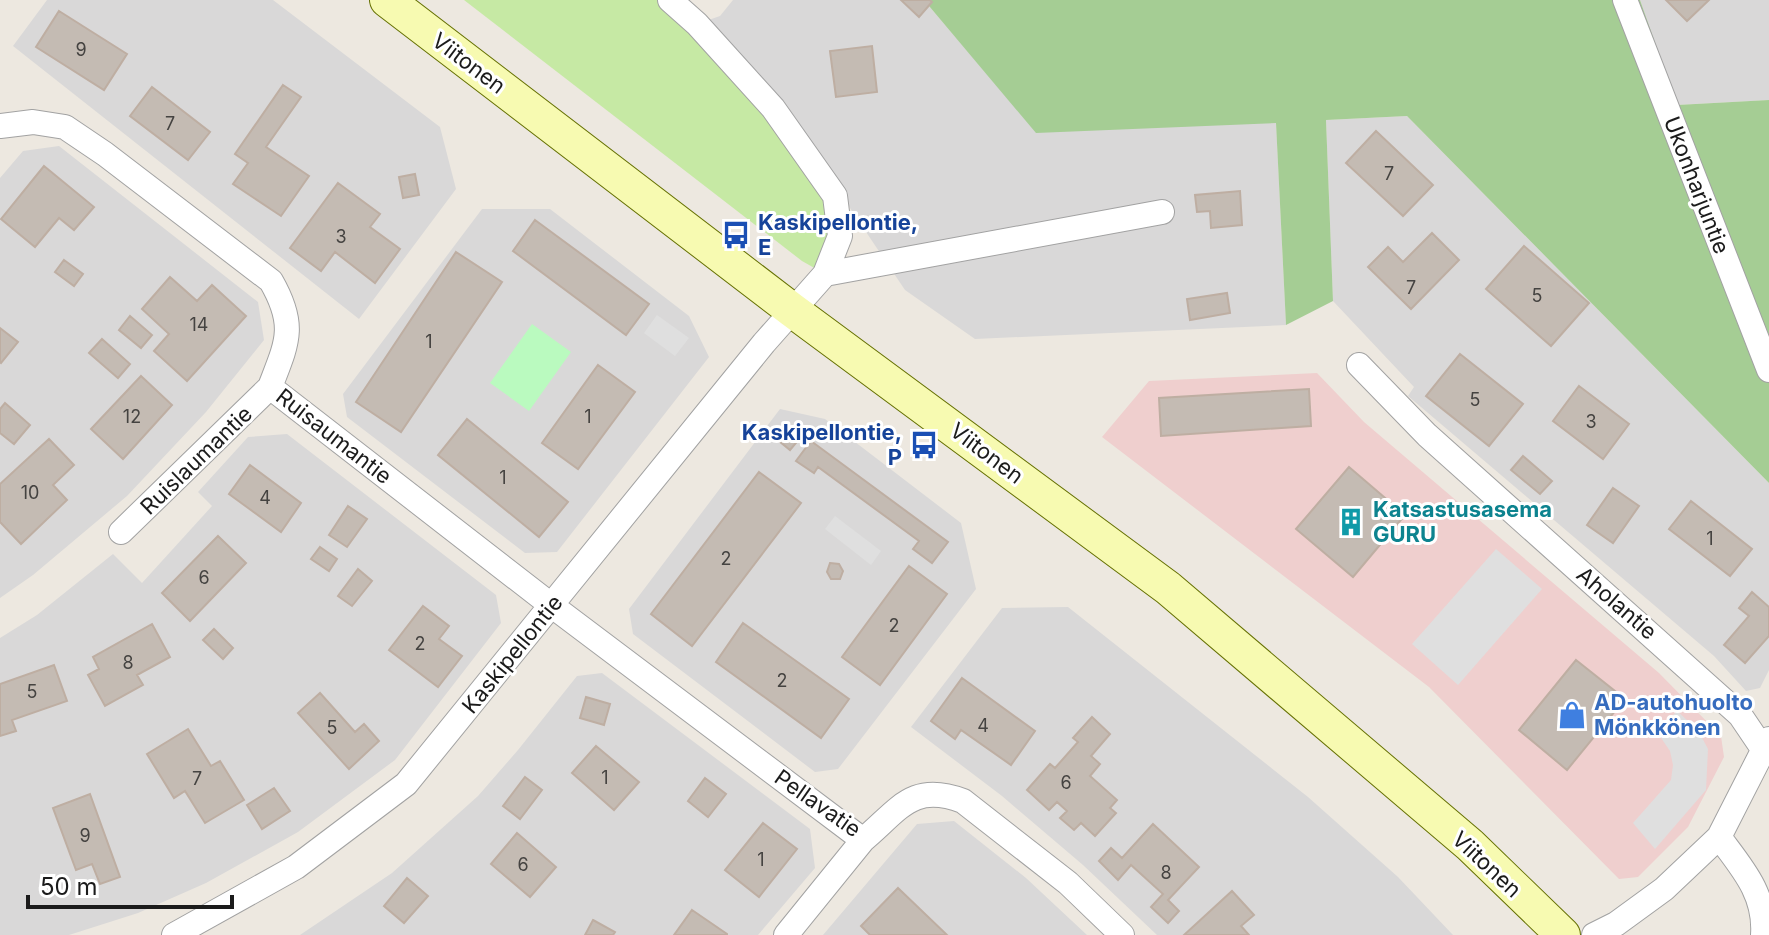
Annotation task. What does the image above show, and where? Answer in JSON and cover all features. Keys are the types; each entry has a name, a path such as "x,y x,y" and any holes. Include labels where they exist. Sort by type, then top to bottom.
{"main road":[{"name":"Viitonen","path":"387,0 792,310 1168,588 1470,845 1563,935"}],"street":[{"path":"670,0 697,24 773,108 835,196 840,236 825,274"},
{"name":"Ukonharjuntie","path":"1625,0 1769,370"},
{"name":"Ruisaumantie","path":"0,126 33,122 65,127 271,281 284,303 287,343 270,387 551,605"},
{"path":"825,274 1162,212"},
{"name":"Kaskipellontie","path":"174,935 296,867 406,784 792,310 825,274"},
{"name":"Aholantie","path":"1359,365 1427,435 1740,715 1766,744"},
{"name":"Ruislaumantie","path":"121,532 270,387"},
{"name":"Pellavatie","path":"551,605 863,840 916,796 933,793 963,801 1068,883 1122,935"},
{"path":"1594,935 1616,924 1664,889 1719,837 1766,744"},
{"path":"1719,837 1756,887 1764,920 1763,935"},
{"path":"786,935 863,840"}],"shaded area":[{"path":"47,0 273,0 440,127 456,189 359,319 13,46"},
{"path":"733,0 924,0 1036,132 1276,122 1286,325 975,339 905,290 807,144 697,24 720,16"},
{"path":"1640,0 1769,0 1769,100 1676,105"},
{"path":"1407,116 1769,483 1769,670 1760,688 1746,691 1714,656 1408,396 1414,387 1333,301 1326,120"},
{"path":"59,146 258,302 264,340 206,412 127,496 33,575 0,598 0,178 23,151"},
{"path":"482,209 550,209 689,316 709,357 557,552 525,553 347,417 343,394"},
{"path":"657,315 689,338 675,356 644,333"},
{"path":"1317,373 1364,422 1659,673 1721,736 1724,757 1688,827 1638,877 1619,879 1429,687 1102,437 1149,381"},
{"path":"780,409 825,419 961,523 976,589 838,769 815,772 633,634 629,609"},
{"path":"287,434 496,595 501,623 395,760 298,832 206,883 138,913 69,935 0,935 0,638 37,615 113,554 142,583 212,506 198,492 248,437"},
{"path":"835,516 881,551 871,565 825,529"},
{"path":"1496,549 1542,589 1458,685 1412,644"},
{"path":"1068,607 1308,797 1398,877 1453,935 1157,935 1083,865 1002,796 911,727 1002,608"},
{"path":"602,673 810,829 815,868 758,935 300,935 392,873 478,796 577,676"},
{"path":"1677,711 1698,730 1708,749 1706,790 1655,849 1633,823 1671,780 1673,765 1670,751 1657,732"},
{"path":"954,821 1026,878 1087,935 823,935 917,824"}],"green space":[{"path":"464,0 670,0 835,196 825,274 802,261"},
{"path":"924,0 1640,0 1677,105 1769,100 1769,483 1407,116 1326,120 1333,301 1286,325 1276,123 1036,133"},
{"path":"532,324 571,352 529,411 490,383"}],"building":[{"path":"901,0 930,0 932,2 919,17"},
{"path":"1666,0 1709,0 1687,21"},
{"path":"59,11 127,54 104,90 36,47"},
{"path":"872,46 877,92 836,97 830,51"},
{"path":"283,85 301,97 266,147 309,176 281,216 233,184 248,163 235,154"},
{"path":"152,87 210,132 188,160 130,116"},
{"path":"1376,131 1433,185 1403,216 1346,163"},
{"path":"44,166 94,207 74,230 59,218 35,247 1,219"},
{"path":"415,174 419,195 403,198 399,177"},
{"path":"338,183 380,214 370,227 400,249 375,283 335,252 321,271 290,248"},
{"path":"1240,191 1242,225 1211,228 1210,211 1197,212 1195,195"},
{"path":"535,220 649,304 626,335 513,251"},
{"path":"1432,233 1459,260 1411,309 1368,267 1388,247 1403,262"},
{"path":"1524,246 1589,303 1551,346 1486,289"},
{"path":"456,252 502,282 401,432 356,402"},
{"path":"64,260 83,274 74,286 55,272"},
{"path":"170,277 197,301 212,285 246,316 187,381 154,351 169,334 142,309"},
{"path":"1227,293 1230,313 1190,320 1187,299"},
{"path":"130,316 152,335 141,348 119,330"},
{"path":"0,328 18,342 1,363 0,362"},
{"path":"102,339 130,364 118,378 89,353"},
{"path":"1460,354 1523,404 1489,446 1426,396"},
{"path":"598,365 635,392 578,469 542,443"},
{"path":"141,376 172,405 123,459 91,429"},
{"path":"1579,386 1629,424 1603,459 1553,421"},
{"path":"1309,389 1311,426 1161,436 1159,398"},
{"path":"5,403 30,425 14,444 0,433 0,409"},
{"path":"467,419 568,502 539,537 438,455"},
{"path":"790,428 801,437 790,450 779,441"},
{"path":"49,439 74,465 53,485 67,500 21,544 0,522 0,484"},
{"path":"811,441 948,542 932,563 913,549 919,541 818,467 814,473 796,461"},
{"path":"1523,456 1552,481 1540,494 1511,470"},
{"path":"250,465 301,503 281,532 229,494"},
{"name":"Katsastusasema GURU","path":"1349,467 1405,515 1353,577 1296,529"},
{"path":"759,472 801,503 692,646 651,614"},
{"path":"1613,488 1639,506 1613,543 1587,525"},
{"path":"1691,501 1752,549 1730,576 1669,529"},
{"path":"348,506 367,519 347,547 329,535"},
{"path":"218,536 246,563 190,621 162,593"},
{"path":"320,547 337,559 329,571 311,559"},
{"path":"830,563 839,564 843,571 840,579 831,579 827,572"},
{"path":"909,566 947,594 880,685 842,657"},
{"path":"358,569 372,581 352,606 338,596"},
{"path":"1752,592 1769,607 1769,636 1745,663 1724,645 1749,616 1739,608"},
{"path":"423,606 449,626 439,639 462,656 438,687 389,650"},
{"path":"743,623 849,699 821,738 716,662"},
{"path":"152,624 170,657 137,675 143,685 105,706 88,675 99,669 93,657"},
{"path":"214,629 233,648 223,659 203,640"},
{"name":"AD-autohuolto Mönkkönen","path":"1576,660 1625,699 1567,770 1519,730"},
{"path":"54,665 67,701 12,720 16,731 0,736 0,684"},
{"path":"962,678 1035,731 1011,765 961,730 955,739 931,721"},
{"path":"320,693 355,732 364,724 379,741 349,769 298,713"},
{"path":"586,697 610,704 604,725 580,718"},
{"path":"1092,717 1110,734 1091,756 1100,764 1090,776 1117,800 1110,808 1116,813 1095,836 1081,823 1074,830 1060,818 1067,811 1057,802 1049,810 1027,790 1050,764 1055,768 1078,742 1073,738"},
{"path":"188,729 211,766 220,761 244,800 205,823 185,791 174,798 147,754"},
{"path":"596,746 639,782 614,810 572,773"},
{"path":"525,777 542,790 520,819 503,806"},
{"path":"705,778 726,794 708,817 688,801"},
{"path":"274,788 290,811 262,829 247,805"},
{"path":"90,794 120,877 100,884 92,864 76,870 53,808"},
{"path":"763,823 797,849 759,897 725,870"},
{"path":"1153,824 1199,867 1168,900 1179,911 1168,923 1151,907 1163,894 1131,865 1118,880 1099,861 1111,848 1122,858"},
{"path":"517,833 556,867 530,897 491,864"},
{"path":"407,878 428,896 404,923 384,906"},
{"path":"898,888 947,935 870,935 861,926"},
{"path":"1232,891 1254,915 1241,926 1249,935 1184,935"},
{"path":"692,910 727,934 727,935 674,935"},
{"path":"593,920 615,932 613,935 585,935"}],"place":[{"name":"Kaskipellontie, E","path":"736,235"},
{"name":"Kaskipellontie, P","path":"924,445"},
{"name":"Katsastusasema GURU","path":"1351,522"},
{"name":"AD-autohuolto Mönkkönen","path":"1572,715"}]}
